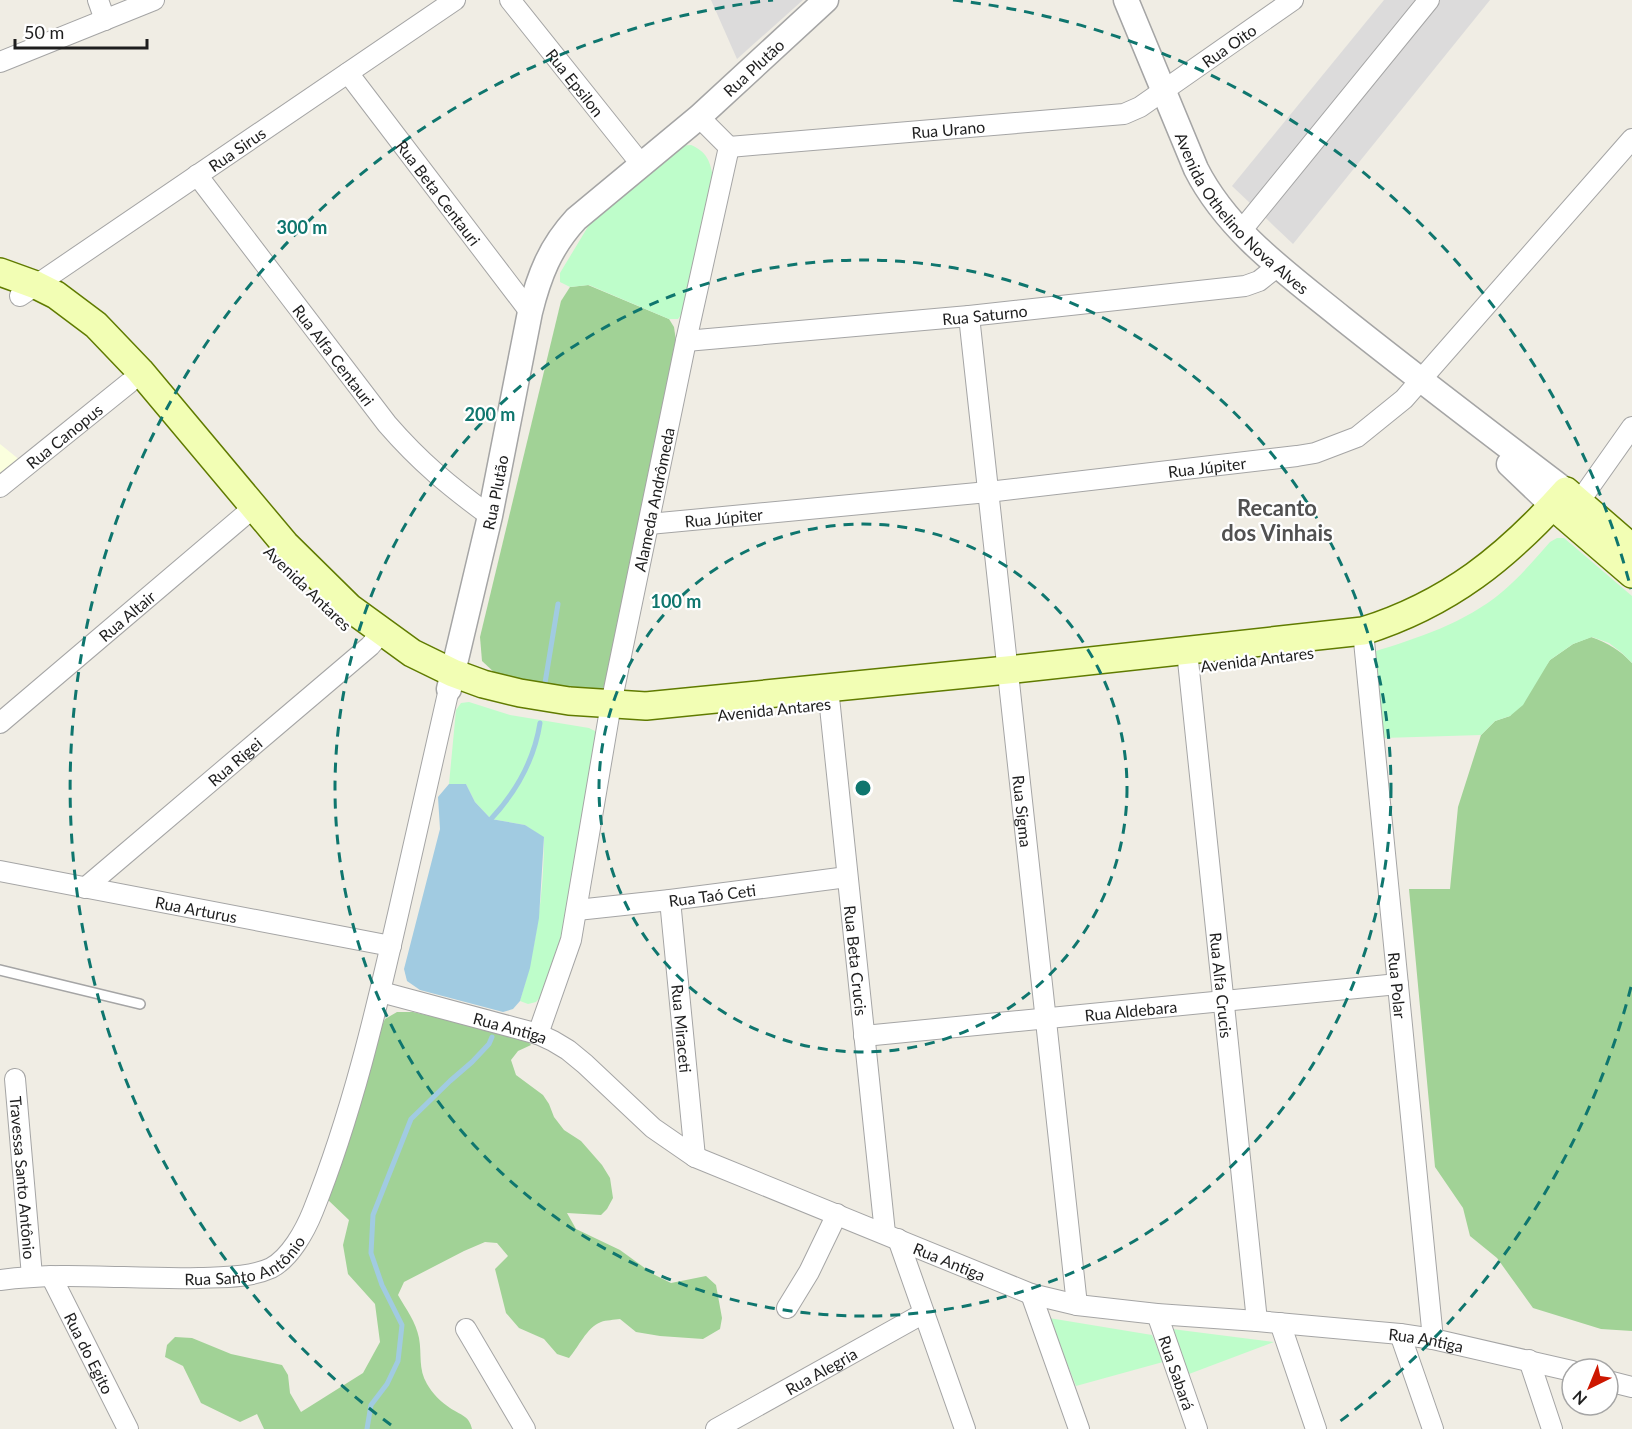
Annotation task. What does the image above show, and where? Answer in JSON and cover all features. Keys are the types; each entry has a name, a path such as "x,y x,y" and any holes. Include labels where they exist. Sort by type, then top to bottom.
{"main road":[{"name":"Avenida Antares","path":"0,272 19,290 49,311 69,323 91,331 140,371 306,591 376,639 411,672 451,681 526,711 572,719 610,713 647,722 828,696 1188,659 1408,632 1455,610 1516,566 1566,504"},
{"name":"Avenida Antares","path":"91,331 129,383 247,514"},
{"path":"1566,504 1632,548"},
{"path":"1566,504 1632,574"}],"street":[{"path":"98,0 105,20"},
{"path":"0,62 154,0"},
{"name":"Rua Sirus","path":"19,290 198,175 455,0"},
{"name":"Rua Epsilon","path":"510,0 641,164"},
{"name":"Rua Plutão","path":"381,992 490,516 538,280 549,256 576,219 699,117 826,0"},
{"name":"Avenida Othelino Nova Alves","path":"1126,0 1205,188 1215,202 1241,231 1278,266 1419,380 1566,504"},
{"name":"Rua Oito","path":"1163,90 1293,0"},
{"path":"1241,231 1429,0"},
{"name":"Rua Beta Centauri","path":"348,73 530,312"},
{"name":"Rua Urano","path":"729,147 1124,114 1140,107 1163,90"},
{"path":"699,117 729,147"},
{"name":"Rua Júpiter","path":"649,524 988,492 1316,453 1357,438 1404,399 1632,139"},
{"name":"Alameda Andrômeda","path":"538,1034 571,940 610,713 686,341 729,147"},
{"name":"Rua Alfa Centauri","path":"198,175 387,424 420,460 447,484 490,516"},
{"name":"Rua Saturno","path":"686,341 969,316 1245,286 1259,281 1278,266"},
{"name":"Rua Sigma","path":"969,316 1077,1305"},
{"name":"Rua Canopus","path":"0,487 129,383"},
{"name":"Avenida Antares","path":"1566,504 1629,431"},
{"name":"Rua Altair","path":"0,723 247,514"},
{"name":"Rua Polar","path":"1364,638 1433,1339"},
{"name":"Rua Rigei","path":"85,888 376,639"},
{"name":"Rua Alfa Crucis","path":"1188,659 1257,1321"},
{"name":"Rua Beta Crucis","path":"828,696 864,1036 892,1236 924,1313 965,1429"},
{"name":"Rua Arturus","path":"0,871 391,946"},
{"name":"Rua Taó Ceti","path":"577,910 847,878"},
{"name":"Rua Miraceti","path":"670,900 695,1157"},
{"name":"Rua Aldebara","path":"864,1036 1398,984"},
{"name":"Rua Antiga","path":"381,992 538,1034 568,1050 654,1128 695,1157 1031,1294 1077,1305 1157,1314 1400,1334 1433,1339 1560,1368"},
{"name":"Rua Santo Antônio","path":"0,1280 41,1276 168,1279 223,1277 257,1274 284,1260 312,1213 359,1071 381,992"},
{"name":"Travessa Santo Antônio","path":"15,1079 41,1276"},
{"path":"787,1308 809,1272 837,1214"},
{"name":"Rua do Egito","path":"41,1276 128,1429"},
{"path":"1031,1294 1079,1429"},
{"name":"Rua Alegria","path":"716,1429 924,1313"},
{"name":"Rua Sabará","path":"1157,1314 1197,1429"},
{"path":"1280,1323 1316,1429"},
{"path":"466,1329 525,1429"},
{"path":"1400,1334 1433,1429"},
{"path":"1529,1360 1552,1429"}],"lane":[{"path":"0,970 140,1004"}],"shaded area":[{"path":"711,0 803,0 737,59"},
{"path":"1384,0 1490,0 1293,244 1232,186"},
{"path":"0,444 21,461 0,478"}],"green space":[{"path":"691,145 707,158 713,177 684,311 678,319 669,319 589,285 570,287 560,282 560,273 592,220 678,146"},
{"path":"588,285 669,319 674,327 676,341 606,686 597,693 515,680 496,674 482,661 480,637 561,301 570,287"},
{"path":"1557,538 1564,538 1632,596 1632,663 1609,643 1592,637 1573,644 1550,660 1523,705 1510,716 1495,721 1481,735 1383,738 1373,652 1457,621 1488,603 1509,586 1550,542"},
{"path":"1591,637 1613,647 1632,663 1632,1331 1601,1329 1533,1308 1497,1258 1470,1236 1463,1208 1435,1167 1409,889 1450,889 1458,807 1481,735 1495,721 1510,716 1550,660 1573,644"},
{"path":"469,702 510,715 589,728 595,731 599,741 571,909 543,994 536,1002 528,1004 520,1001 538,920 544,838 525,825 491,819 475,802 466,784 449,784 456,710 461,703"},
{"path":"397,1012 413,1012 525,1038 531,1045 518,1051 511,1060 516,1075 543,1095 554,1117 564,1130 581,1141 610,1178 613,1198 601,1215 567,1213 576,1229 620,1250 653,1274 671,1283 706,1276 716,1285 722,1318 720,1329 703,1339 660,1336 636,1332 620,1319 608,1320 591,1329 569,1358 557,1354 544,1339 519,1328 506,1313 495,1269 508,1256 497,1243 485,1242 404,1282 398,1295 418,1332 421,1367 427,1384 443,1403 466,1418 472,1429 264,1429 257,1414 240,1422 201,1403 183,1366 165,1357 167,1345 175,1337 192,1338 231,1354 282,1365 288,1375 290,1393 301,1412 363,1373 380,1342 375,1304 348,1274 343,1245 349,1220 327,1199 380,1029 385,1019"},
{"path":"1049,1318 1152,1335 1163,1362 1076,1386"},
{"path":"1172,1329 1274,1342 1189,1374"}],"water":[{"path":"449,784 466,784 475,802 491,819 525,825 544,837 539,918 530,968 520,1001 513,1009 503,1012 420,990 407,981 404,969 440,829 438,797"}],"waterway":[{"path":"545,683 558,604"},
{"path":"491,819 509,798 523,775 529,763 540,723"},
{"path":"367,1429 371,1405 387,1384 398,1361 402,1325 382,1285 371,1253 373,1215 411,1119 472,1062 489,1044 492,1037"}],"district":[{"name":"Recanto dos Vinhais","path":"1277,520"}]}
